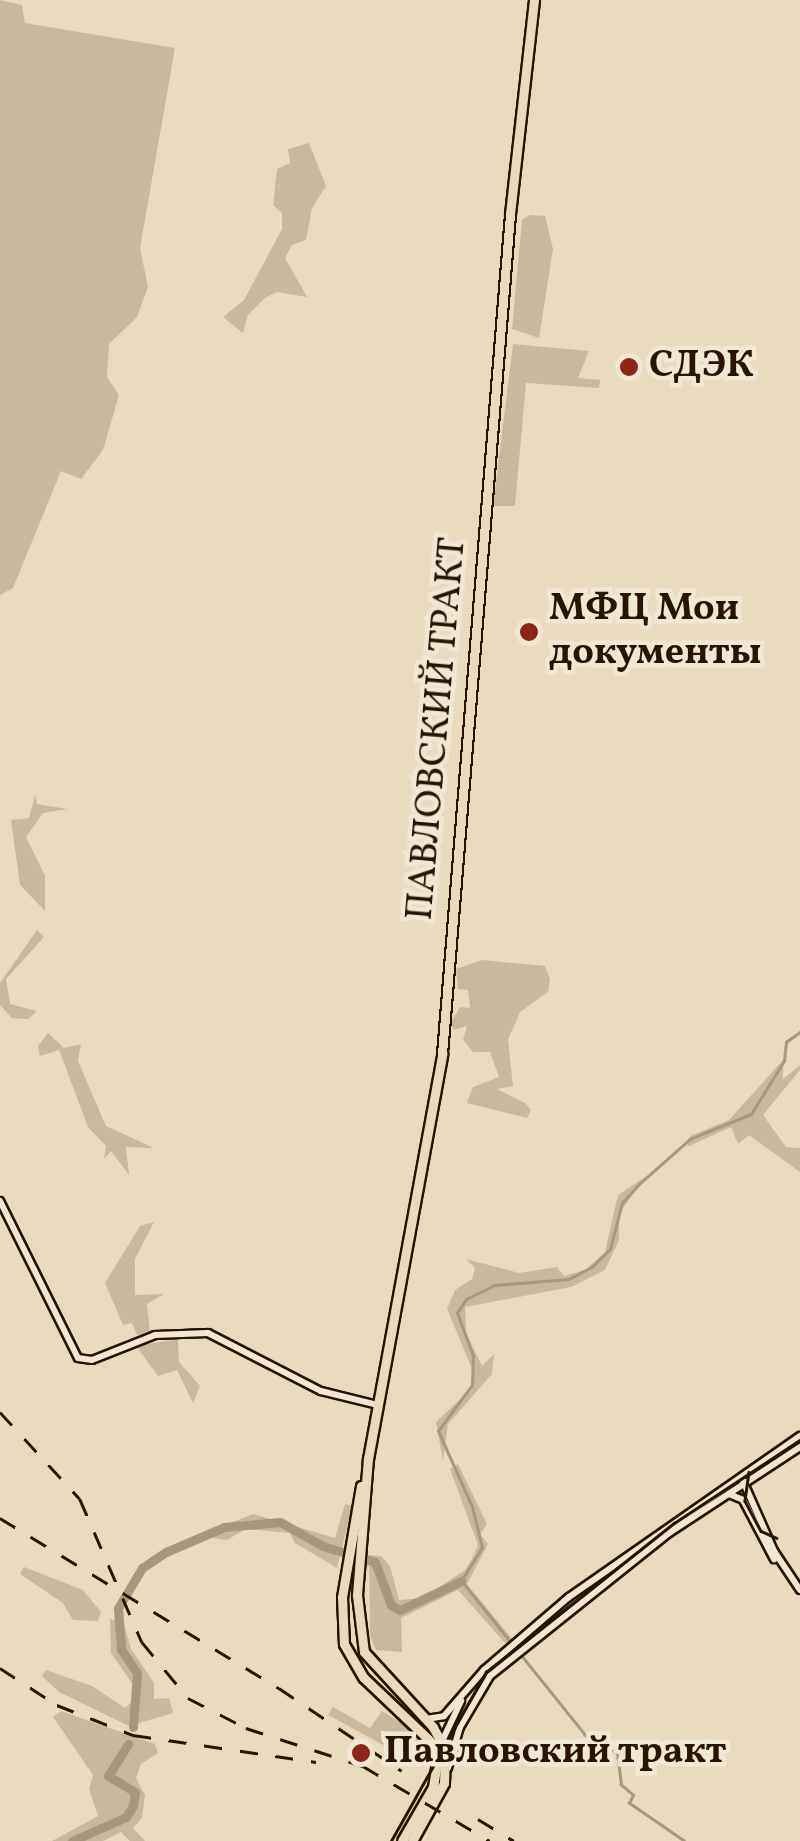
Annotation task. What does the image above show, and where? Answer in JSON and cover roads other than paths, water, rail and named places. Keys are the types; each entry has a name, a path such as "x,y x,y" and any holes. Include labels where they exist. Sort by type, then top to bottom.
{"main road":[{"name":"ПАВЛОВСКИЙ ТРАКТ","path":"439,1748 347,1652 340,1619 442,1054 510,214 534,0"},
{"path":"0,1201 76,1357 92,1360 166,1333 216,1336 321,1391 378,1405"},
{"path":"425,1718 444,1716 525,1639 739,1475 800,1436"},
{"path":"525,1639 725,1495 800,1447"},
{"path":"739,1475 788,1574"},
{"path":"739,1475 736,1488 740,1497 800,1590"},
{"path":"725,1495 740,1497"},
{"name":"ПАВЛОВСКИЙ ТРАКТ","path":"356,1537 357,1627 364,1652 425,1718 439,1748"},
{"path":"346,1570 359,1571"},
{"path":"406,1840 486,1680 512,1650"},
{"path":"441,1770 439,1748 466,1691"},
{"path":"439,1748 456,1738"}],"waterway":[{"path":"684,1841 629,1803 633,1795 621,1785 617,1753 585,1735 461,1581 482,1548 472,1507 438,1431 472,1385 473,1356 457,1313 466,1299 495,1285 569,1279 592,1267 610,1249 622,1203 690,1139 751,1114 784,1061 786,1042 800,1032"},
{"path":"133,1727 137,1673 121,1649 118,1608 142,1568 166,1552 224,1527 280,1522 323,1546 375,1562 391,1605 400,1610 461,1581"},
{"path":"72,1841 126,1817 133,1806 135,1792 108,1776 128,1744"}],"tram line":[{"path":"391,1841 486,1672 674,1523 800,1440"},
{"path":"749,1472 745,1501 761,1531 777,1538"}],"railway":[{"path":"0,1412 80,1499 142,1642 188,1698 246,1728 363,1766 490,1841"},
{"path":"0,1518 279,1688 402,1771"},
{"path":"0,1668 57,1705 133,1735 316,1762"},
{"path":"478,1819 514,1841"}],"place":[{"name":"СДЭК","path":"629,367"},
{"name":"МФЦ Мои документы","path":"529,632"},
{"name":"Павловский тракт","path":"361,1753"}]}
